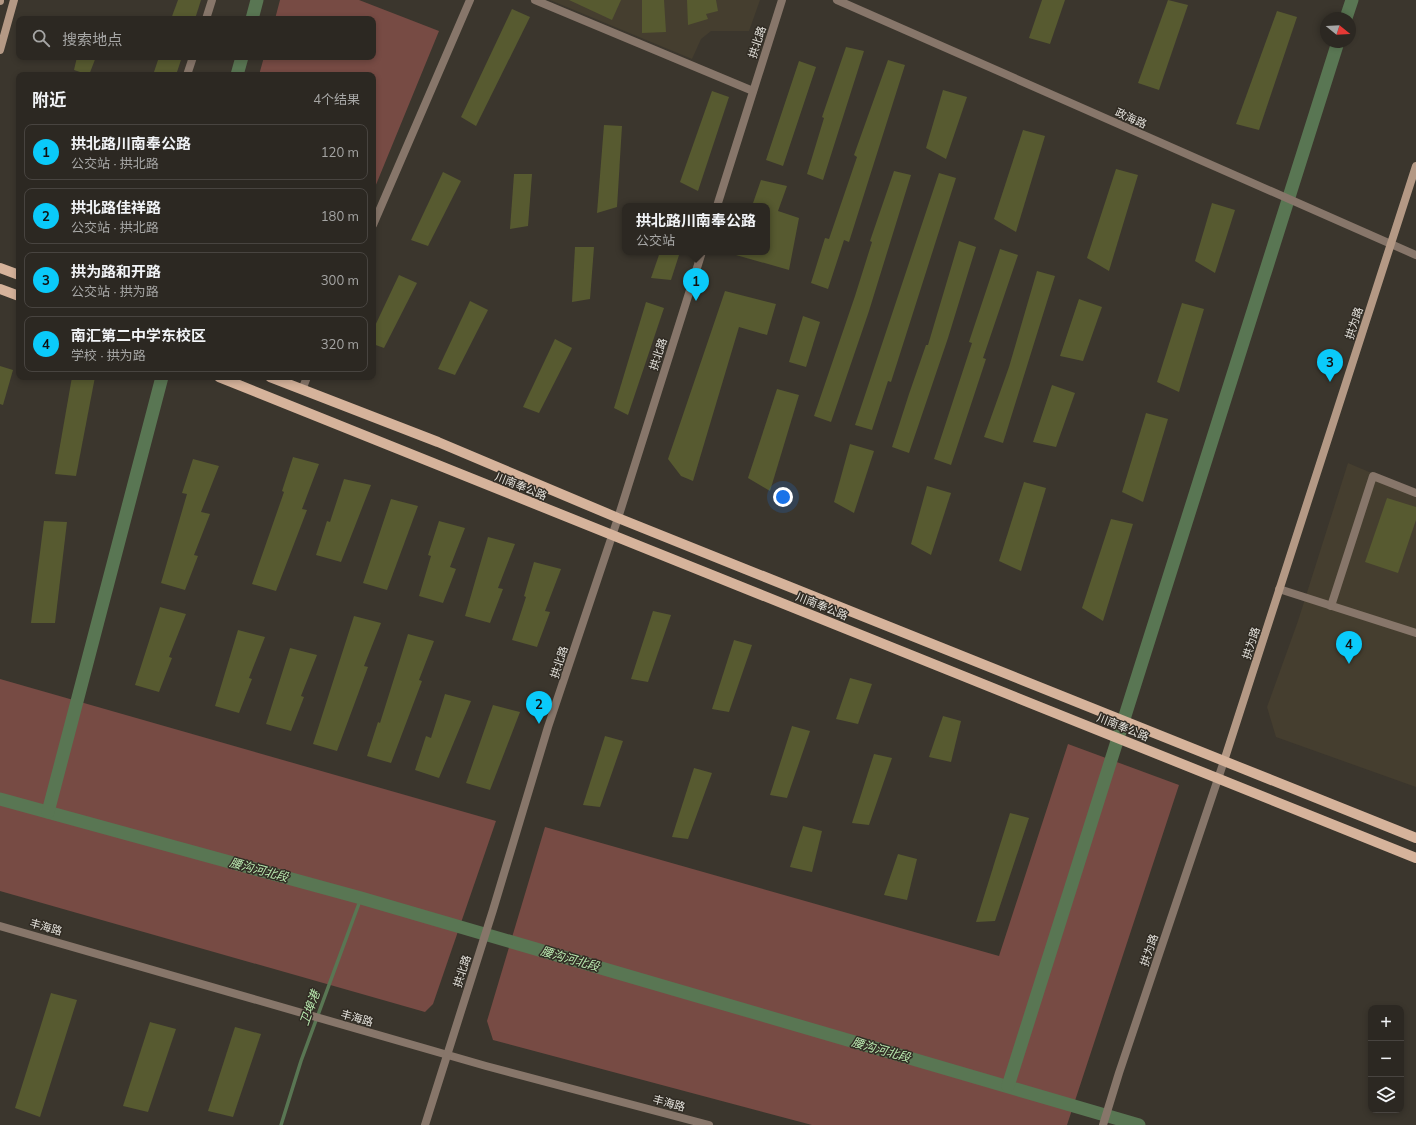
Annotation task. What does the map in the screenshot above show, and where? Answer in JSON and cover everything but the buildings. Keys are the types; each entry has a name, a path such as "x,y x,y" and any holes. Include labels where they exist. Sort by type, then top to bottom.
{"main road":[{"path":"0,50 14,0"},
{"name":"拱为路","path":"1224,761 1416,166"},
{"path":"0,268 16,274"},
{"path":"0,289 16,295"},
{"name":"川南奉公路","path":"226,380 1416,858"},
{"name":"川南奉公路","path":"277,380 438,442 618,518 1416,838"}],"street":[{"path":"207,16 212,0"},
{"path":"376,218 470,0"},
{"path":"535,0 753,91"},
{"name":"拱北路","path":"718,203 782,0"},
{"name":"政海路","path":"838,0 1416,255"},
{"path":"188,72 192,60"},
{"name":"拱北路","path":"425,1125 477,962 548,727 618,518 701,255"},
{"path":"302,390 307,380"},
{"path":"1331,606 1373,476 1416,493"},
{"path":"1280,589 1416,633"},
{"name":"拱为路","path":"1103,1125 1119,1073 1224,761"},
{"name":"丰海路","path":"0,926 447,1055 709,1125"}],"shaded area":[{"path":"280,0 359,0 439,31 376,185 376,72 260,72 263,60 376,60 376,16 276,16"},
{"path":"550,0 760,0 749,31 711,31 701,39 692,59"},
{"path":"1348,463 1416,492 1416,787 1276,737 1267,707 1298,621"},
{"path":"0,679 496,821 433,1004 425,1012 0,891"},
{"path":"1068,744 1179,785 1067,1125 812,1125 493,1040 487,1021 545,827 999,956"}],"waterway":[{"path":"253,16 257,0"},
{"path":"1348,12 1352,0"},
{"path":"1008,1086 1336,48"},
{"path":"238,72 241,60"},
{"path":"48,812 161,380"},
{"name":"腰沟河北段","path":"0,799 361,898 1139,1125"},
{"name":"卫埠港","path":"281,1125 301,1061 361,898"}],"place":[{"name":"拱北路川南奉公路","path":"696,301"},
{"name":"拱为路和开路","path":"1330,382"},
{"name":"南汇第二中学东校区","path":"1349,664"},
{"name":"拱北路佳祥路","path":"539,724"}]}
